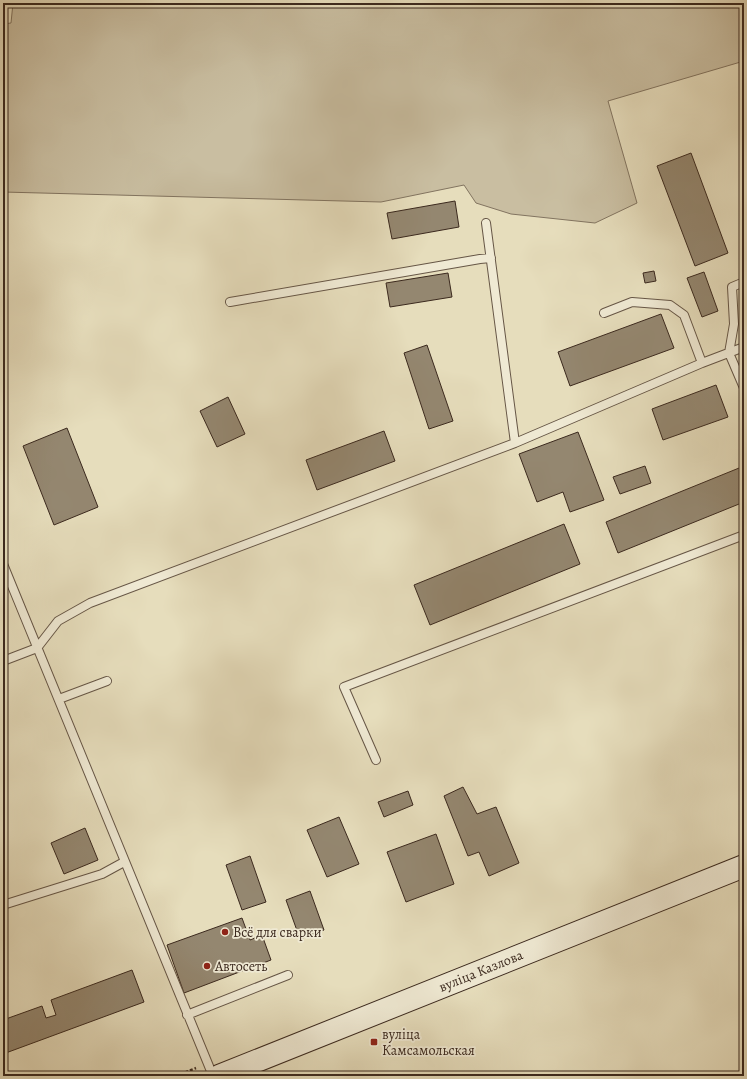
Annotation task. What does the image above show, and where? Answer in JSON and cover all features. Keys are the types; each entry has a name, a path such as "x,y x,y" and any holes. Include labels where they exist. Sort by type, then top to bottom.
{"main road":[{"name":"вуліца Казлова","path":"218,1076 744,866"}],"lane":[{"path":"486,223 515,443"},
{"path":"230,302 491,258"},
{"path":"744,282 732,287 734,324 729,353 740,369 744,388"},
{"path":"604,313 632,302 670,305 684,315 702,363"},
{"path":"3,660 37,648 58,621 90,603 515,443 702,363 744,347"},
{"path":"376,760 344,687 744,535"},
{"path":"3,564 213,1076"},
{"path":"59,699 108,680"},
{"path":"3,906 102,874 124,862"},
{"path":"187,1015 288,975"}],"shaded area":[{"path":"13,3 744,3 744,61 608,101 637,203 595,223 511,214 476,203 464,185 381,202 3,192 3,24 11,23"}],"building":[{"path":"691,153 728,253 695,266 657,166"},
{"path":"455,201 459,227 392,239 387,213"},
{"path":"654,271 656,281 645,283 643,273"},
{"path":"704,272 718,311 702,317 687,278"},
{"path":"448,273 452,297 390,307 386,283"},
{"path":"661,314 674,348 570,386 558,352"},
{"path":"427,345 453,421 429,429 404,353"},
{"path":"716,385 728,417 663,440 652,409"},
{"path":"228,397 245,434 217,447 200,411"},
{"path":"67,428 98,507 54,525 23,446"},
{"path":"384,431 395,461 317,490 306,460"},
{"path":"578,432 604,500 570,512 563,492 537,502 519,454"},
{"path":"645,466 651,483 620,494 613,477"},
{"path":"744,466 744,502 618,553 606,522"},
{"path":"564,524 580,564 430,625 414,585"},
{"path":"463,787 477,814 496,807 519,863 489,876 479,852 468,856 444,796"},
{"path":"408,791 413,805 384,817 378,802"},
{"path":"339,817 359,864 327,877 307,830"},
{"path":"85,828 98,860 64,874 51,843"},
{"path":"436,834 454,884 406,902 387,852"},
{"path":"250,856 266,902 242,910 226,865"},
{"path":"310,891 324,930 300,939 286,900"},
{"path":"242,918 250,940 262,935 271,960 184,993 167,945"},
{"path":"132,970 144,1002 3,1054 3,1020 42,1006 46,1018 56,1015 51,1000"}],"place":[{"name":"Всё для сварки","path":"225,932"},
{"name":"Автосеть","path":"207,966"},
{"name":"вуліца Камсамольская","path":"374,1042"}]}
